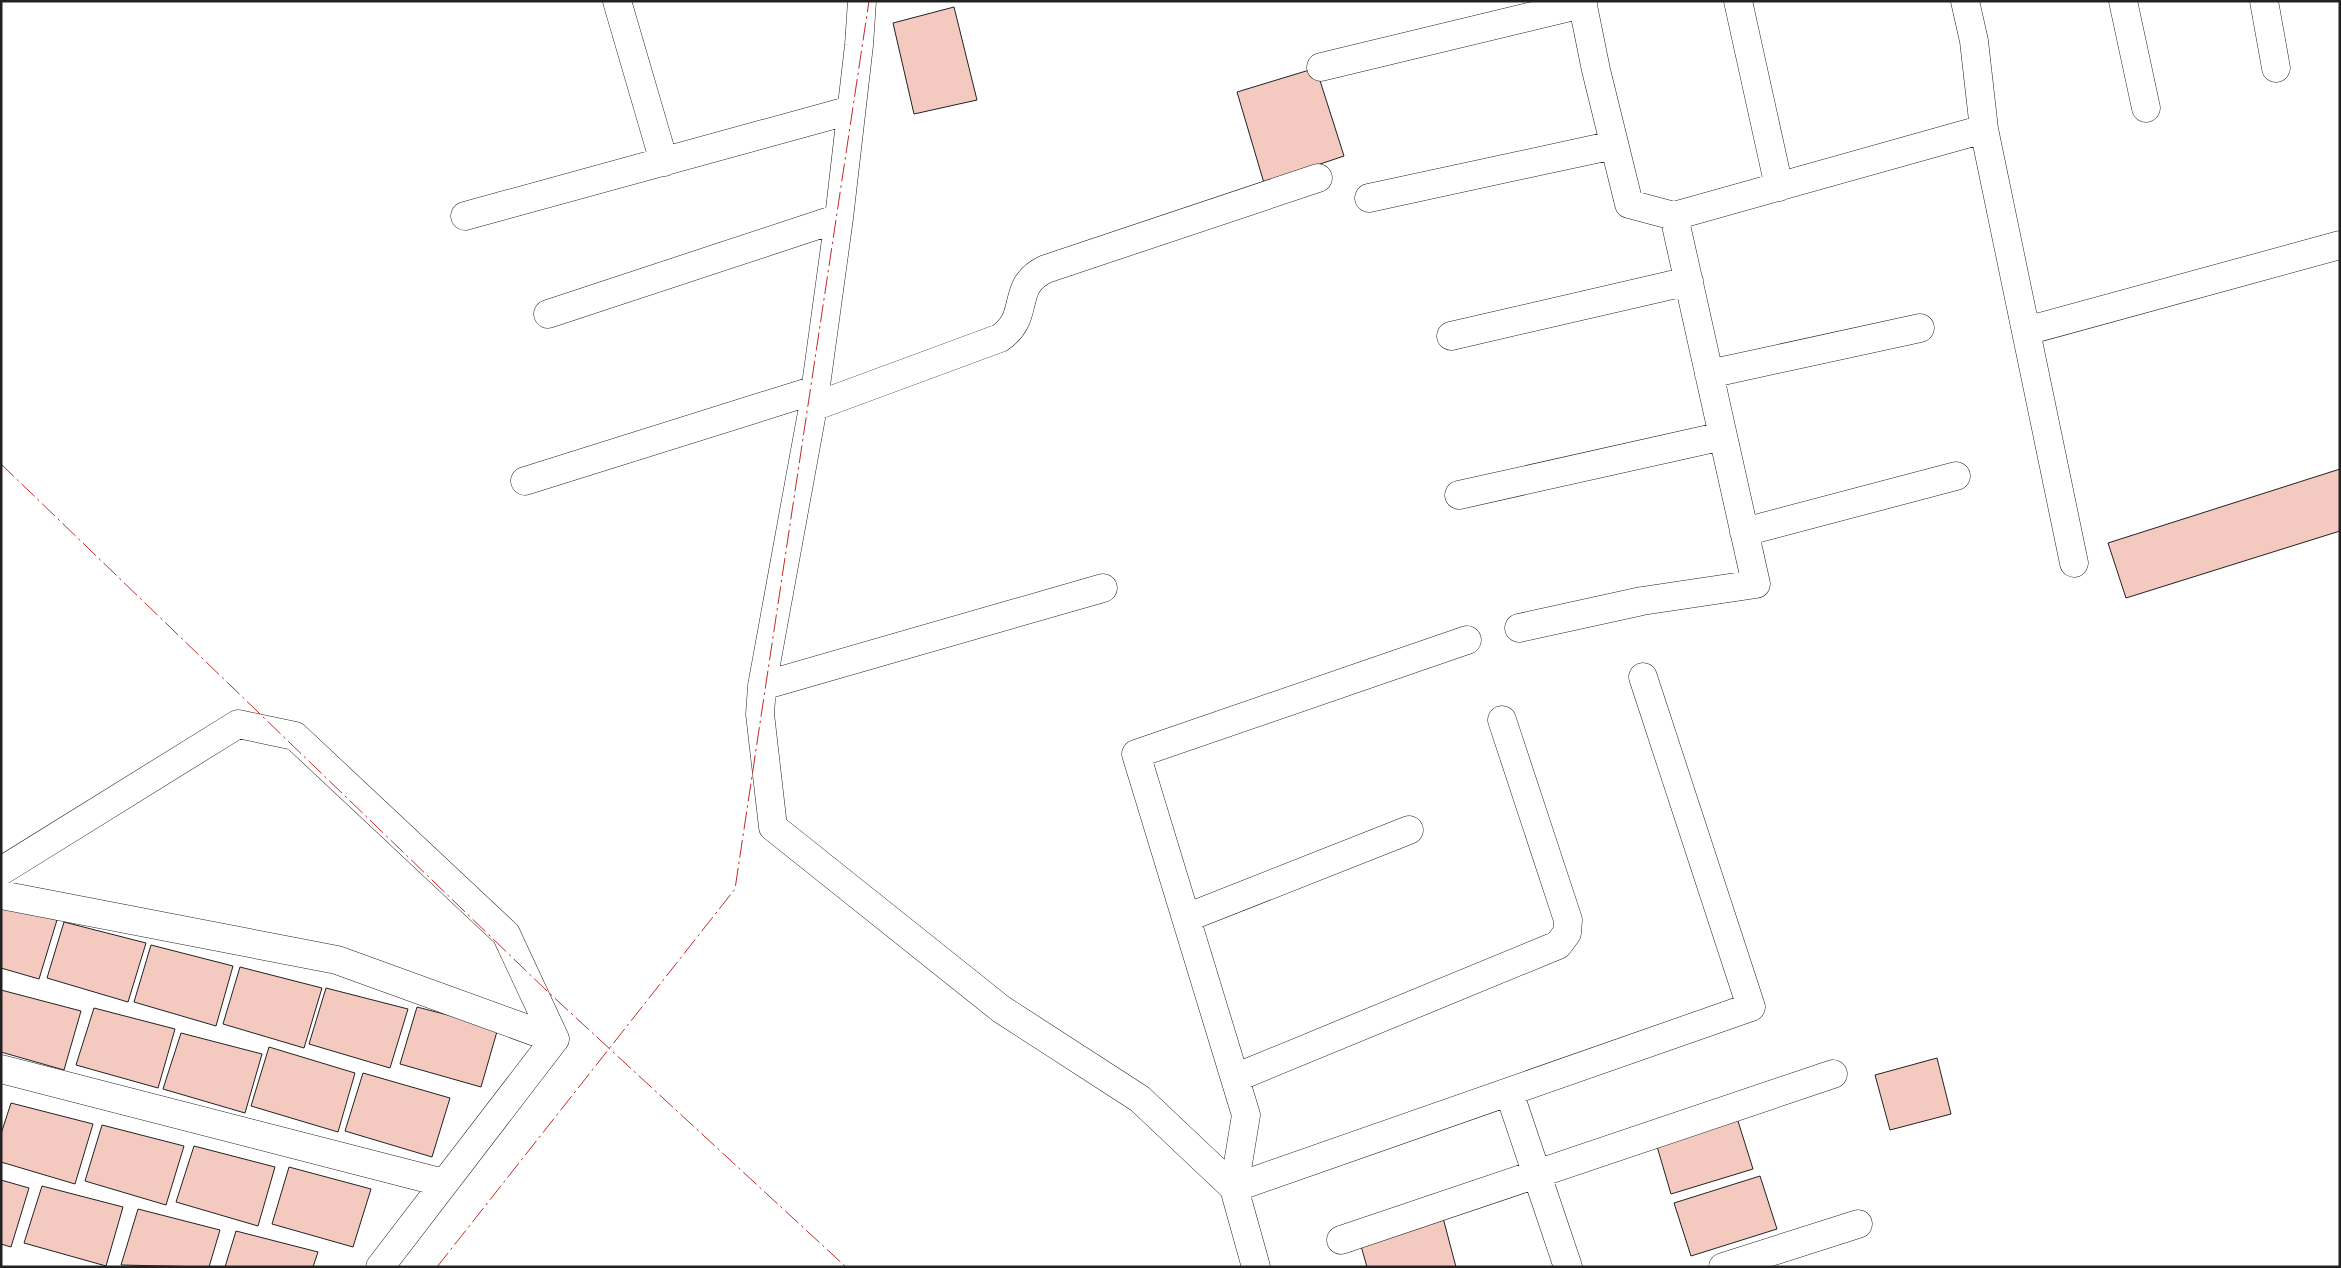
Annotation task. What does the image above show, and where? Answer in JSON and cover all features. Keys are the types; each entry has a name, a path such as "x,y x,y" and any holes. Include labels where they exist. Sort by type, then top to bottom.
{"street":[{"path":"1738,1 1779,187"},
{"path":"1965,1 1974,41 1984,129 2074,563"},
{"path":"2123,1 2146,108"},
{"path":"2264,1 2276,68"},
{"path":"619,2 664,162"},
{"path":"869,3 859,45 839,218 814,398 762,686 760,714 773,827 1001,1009 1140,1099 1234,1188"},
{"path":"1321,68 1582,3 1629,204 1674,216 1984,129"},
{"path":"465,216 851,110"},
{"path":"1369,198 1614,145"},
{"path":"525,481 814,398 1000,338 1010,331 1015,323 1025,286 1034,275 1046,269 1318,178"},
{"path":"1519,628 1642,601 1756,584 1674,216"},
{"path":"548,314 839,218"},
{"path":"2026,331 2340,245"},
{"path":"1451,336 1689,281"},
{"path":"1709,374 1920,328"},
{"path":"1459,495 1723,436"},
{"path":"1744,532 1956,476"},
{"path":"762,686 1103,588"},
{"path":"1256,1267 1234,1188 1246,1115 1136,754 1467,640"},
{"path":"1234,1188 1751,1007 1643,678"},
{"path":"1235,1078 1558,945 1563,939 1567,933 1568,920 1502,720"},
{"path":"1,871 238,724 295,736 506,934 555,1039"},
{"path":"1186,918 1409,830"},
{"path":"1,895 336,960 555,1039"},
{"path":"380,1267 555,1039"},
{"path":"1,1069 444,1183"},
{"path":"1341,1240 1537,1172 1834,1074"},
{"path":"1510,1092 1568,1267"},
{"path":"1723,1267 1858,1224"}],"building":[{"path":"954,7 977,100 914,114 893,23"},
{"path":"1316,68 1344,156 1264,183 1237,92"},
{"path":"2340,469 2340,531 2126,598 2108,543"},
{"path":"1,906 57,920 39,979 1,968"},
{"path":"64,922 146,943 128,1002 47,978"},
{"path":"151,945 233,966 216,1026 134,1002"},
{"path":"240,967 322,988 304,1048 223,1024"},
{"path":"326,988 408,1009 390,1068 309,1044"},
{"path":"1,990 81,1011 64,1070 1,1052"},
{"path":"417,1007 498,1028 481,1087 400,1064"},
{"path":"94,1008 175,1029 158,1088 76,1065"},
{"path":"181,1033 262,1054 245,1113 163,1089"},
{"path":"269,1047 355,1073 338,1132 251,1106"},
{"path":"1937,1058 1951,1114 1890,1130 1875,1075"},
{"path":"363,1073 450,1098 432,1157 345,1131"},
{"path":"11,1103 93,1124 75,1184 1,1162 1,1134"},
{"path":"1737,1118 1753,1169 1671,1194 1656,1143"},
{"path":"102,1125 184,1146 166,1205 85,1181"},
{"path":"194,1146 275,1167 258,1226 176,1202"},
{"path":"289,1167 371,1189 353,1247 272,1224"},
{"path":"1760,1176 1777,1229 1691,1256 1674,1203"},
{"path":"1,1180 29,1188 11,1247 1,1244"},
{"path":"42,1186 123,1207 106,1266 24,1243"},
{"path":"138,1209 220,1230 209,1267 121,1265"},
{"path":"1442,1214 1456,1267 1367,1267 1359,1239"},
{"path":"236,1231 318,1252 313,1267 225,1267"}],"power":[{"path":"437,1267 735,889 869,1"},
{"path":"1,464 547,991 846,1267"}]}
